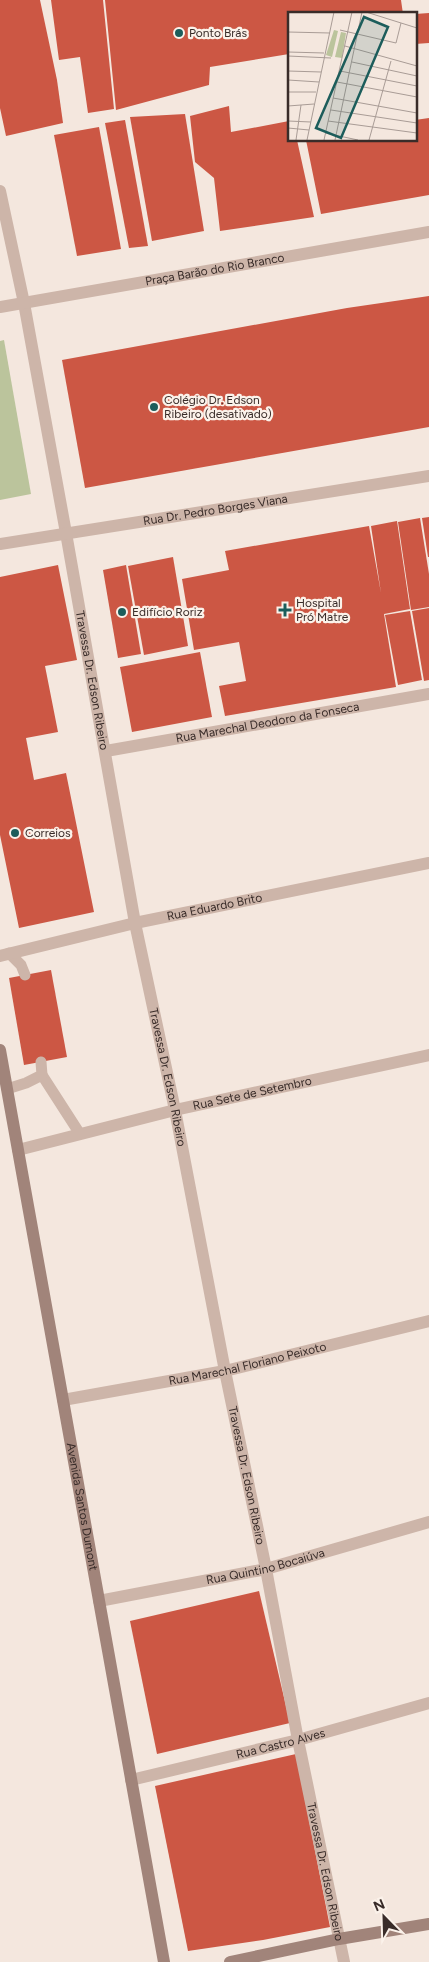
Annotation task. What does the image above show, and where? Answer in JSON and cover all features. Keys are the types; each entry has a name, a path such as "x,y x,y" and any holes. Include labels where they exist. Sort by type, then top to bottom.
{"main road":[{"name":"Avenida Santos Dumont","path":"0,1050 164,1962"},
{"path":"230,1962 339,1938 429,1924"}],"street":[{"name":"Travessa Dr. Edson Ribeiro","path":"0,190 24,303 106,751 135,923 175,1110 225,1371 266,1568 298,1740 344,1962"},
{"name":"Praça Barão do Rio Branco","path":"0,307 429,232"},
{"name":"Rua Dr. Pedro Borges Viana","path":"0,544 429,476"},
{"name":"Rua Marechal Deodoro da Fonseca","path":"106,751 429,694"},
{"name":"Rua Eduardo Brito","path":"5,955 135,923 429,863"},
{"name":"Rua Sete de Setembro","path":"18,1150 175,1110 429,1055"},
{"name":"Rua Marechal Floriano Peixoto","path":"63,1400 225,1371 429,1321"},
{"name":"Rua Quintino Bocaiúva","path":"99,1601 266,1568 429,1522"},
{"name":"Rua Castro Alves","path":"131,1780 298,1740 429,1703"}],"lane":[{"path":"5,955 20,965 25,975"},
{"path":"41,1062 42,1075 80,1134"},
{"path":"7,1089 42,1075"}],"green space":[{"path":"4,340 31,494 0,500 0,341"}],"building":[{"path":"0,0 40,0 57,80 63,123 6,136 0,108"},
{"path":"51,0 103,0 114,109 88,113 80,57 59,60"},
{"path":"105,0 401,0 403,12 288,12 288,54 210,67 209,85 116,110"},
{"path":"429,13 429,43 416,44 416,14"},
{"path":"229,106 231,132 288,121 288,141 297,141 314,217 220,231 214,178 195,162 190,116"},
{"path":"185,114 204,231 152,241 130,117"},
{"path":"429,118 429,195 321,214 306,141 416,141 416,120"},
{"path":"125,120 148,246 129,248 105,123"},
{"path":"99,127 121,249 77,256 54,135"},
{"path":"429,296 429,427 85,488 62,360 347,308"},
{"path":"429,517 429,557 428,557 422,518"},
{"path":"420,518 429,574 429,607 411,610 398,522"},
{"name":"Hospital Pró Matre","path":"397,521 410,609 384,614 396,687 225,716 219,686 246,681 239,642 194,650 182,579 229,570 225,551 369,526 381,593 371,526"},
{"path":"173,557 188,646 144,655 128,566"},
{"path":"58,565 77,660 45,666 58,732 26,738 34,780 66,773 94,912 19,928 0,835 0,577"},
{"name":"Edifício Roriz","path":"126,565 141,654 118,658 103,570"},
{"path":"429,608 429,680 424,681 412,611"},
{"path":"410,611 422,680 398,685 385,615"},
{"path":"200,652 212,717 132,732 120,667"},
{"path":"51,970 67,1057 24,1065 9,978"},
{"path":"259,1591 290,1723 157,1754 130,1621"},
{"path":"296,1754 330,1927 263,1940 188,1951 155,1786"}],"place":[{"name":"Ponto Brás","path":"179,33"},
{"name":"Colégio Dr. Edson Ribeiro (desativado)","path":"154,407"},
{"name":"Hospital Pró Matre","path":"285,610"},
{"name":"Edifício Roriz","path":"122,612"},
{"name":"Correios","path":"15,833"}]}
